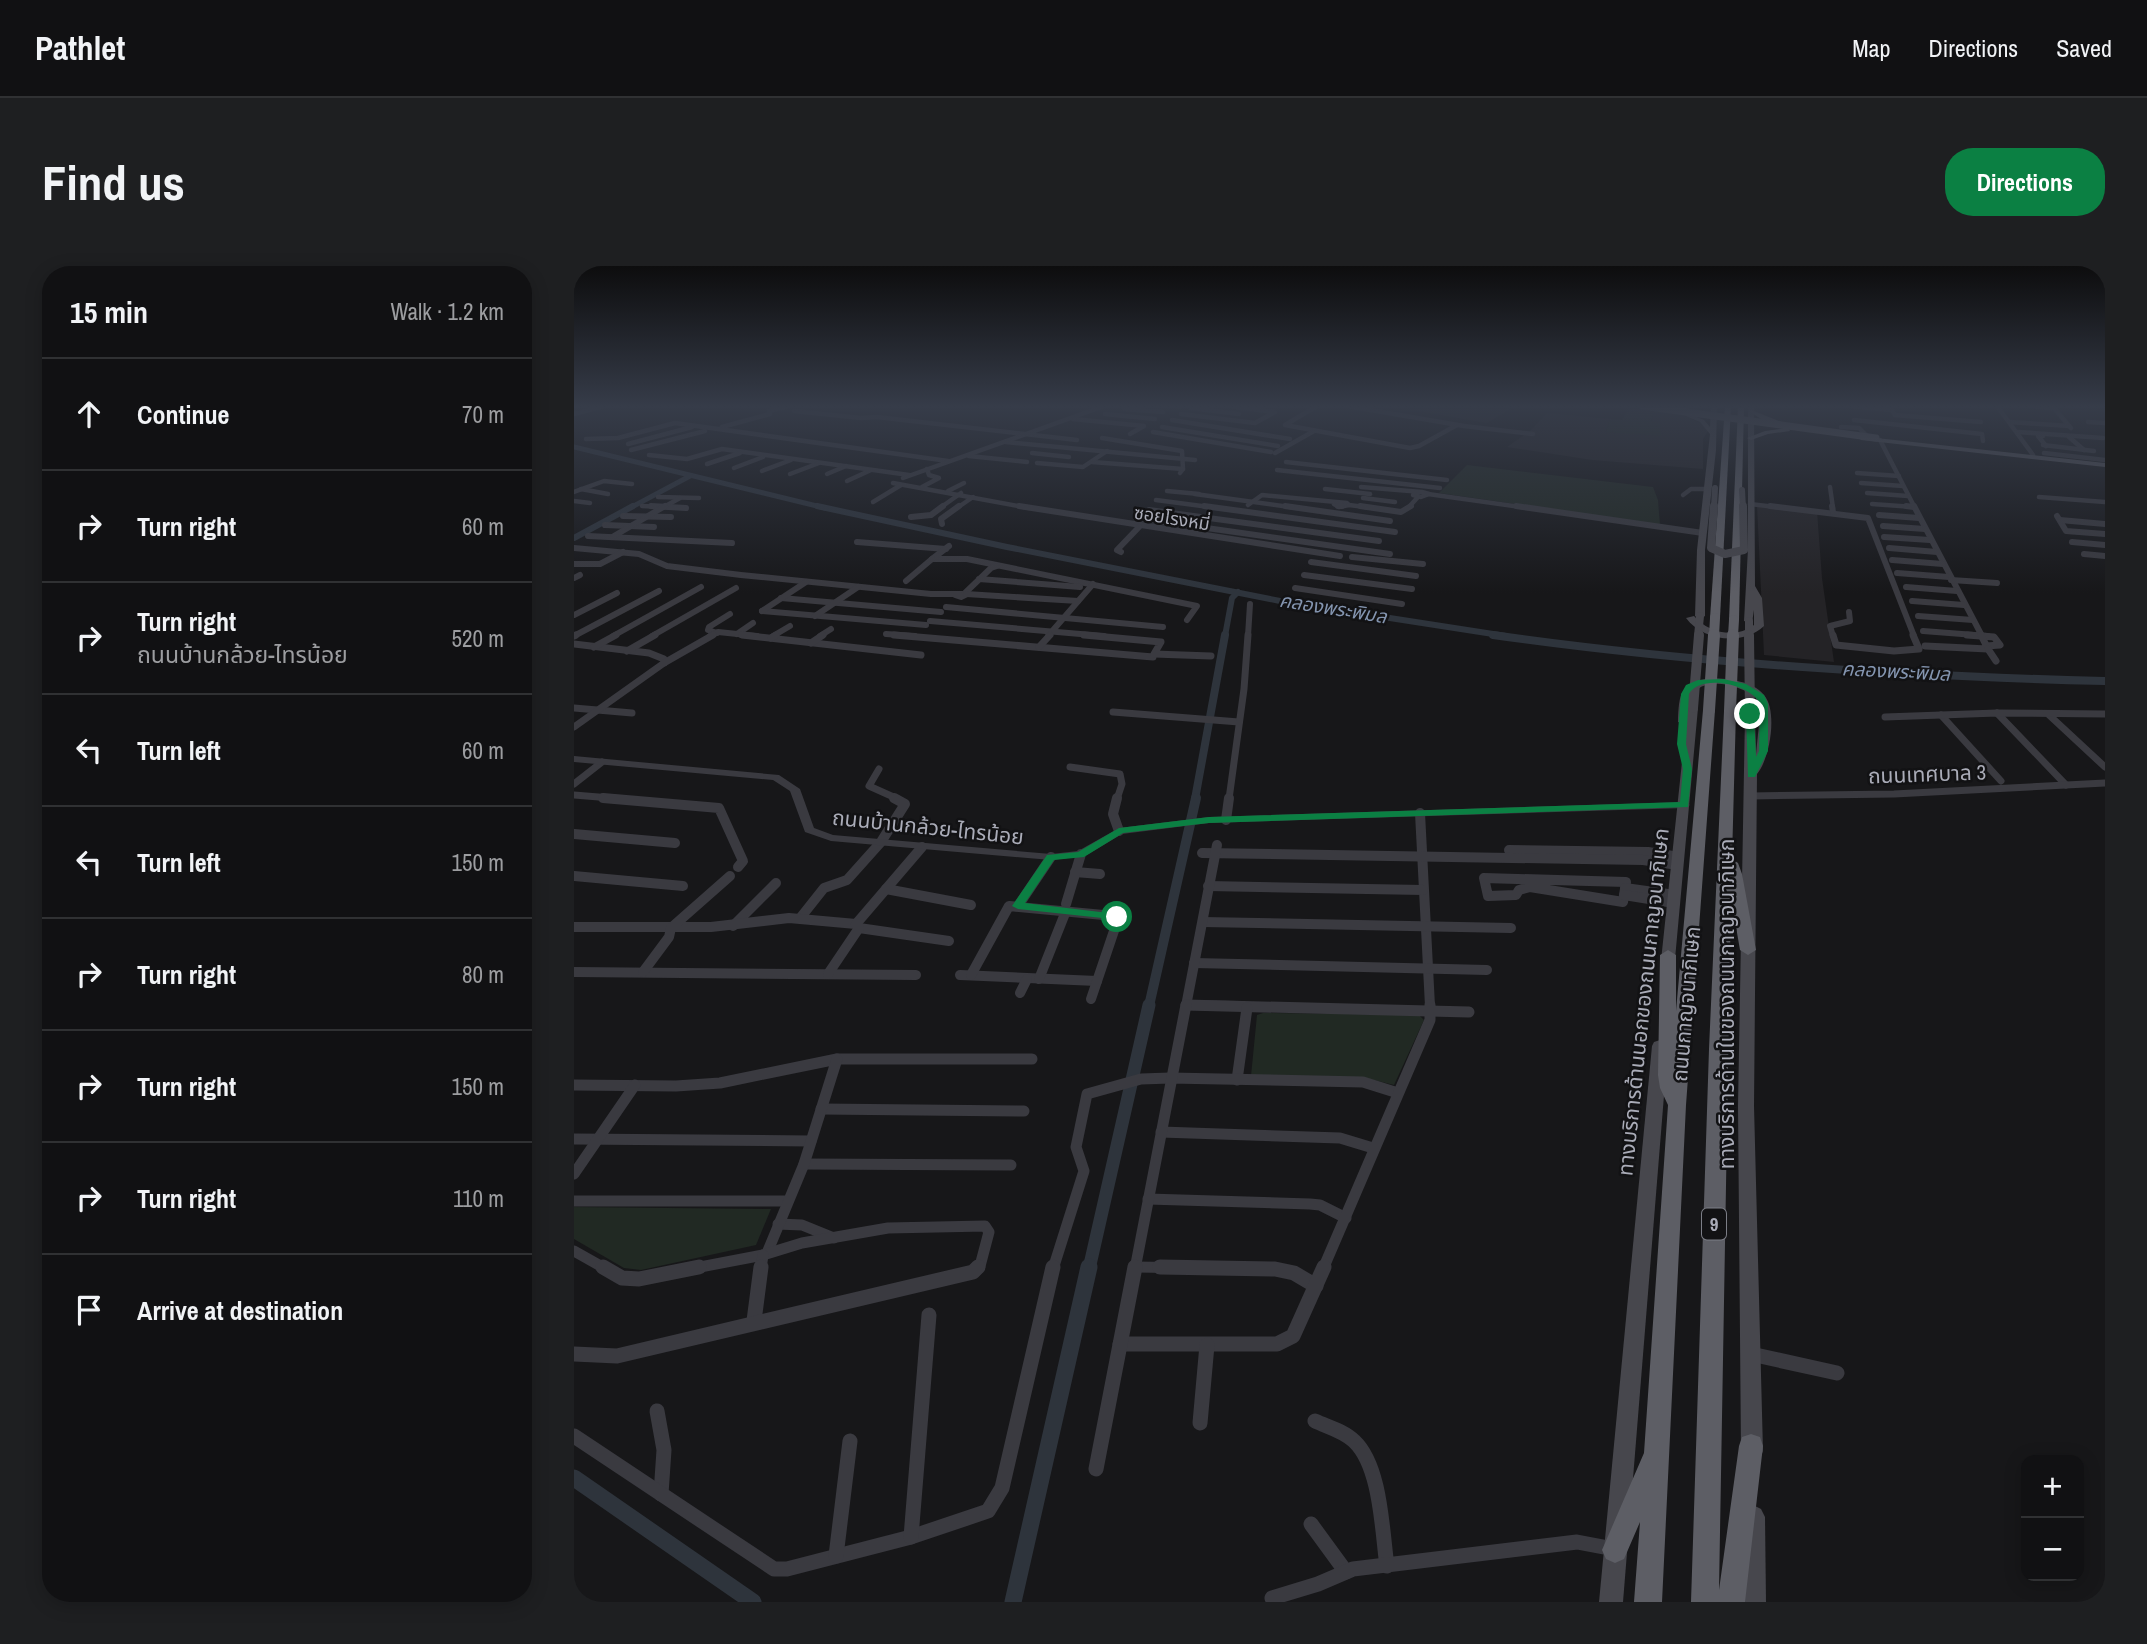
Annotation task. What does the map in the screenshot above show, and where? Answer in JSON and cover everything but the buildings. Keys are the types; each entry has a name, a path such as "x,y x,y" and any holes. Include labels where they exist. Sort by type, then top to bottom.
{"highway":[{"name":"ถนนกาญจนาภิเษก","path":"1648,1602 1701,709 1715,618 1724,468"},
{"name":"ถนนกาญจนาภิเษก","path":"1705,1602 1718,1049 1739,468"},
{"path":"1726,847 1735,873 1741,930 1748,950"},
{"path":"1668,956 1667,1075 1669,1088 1677,1105"},
{"path":"1731,1602 1751,1446"},
{"path":"1615,1550 1657,1451"}],"main road":[{"name":"ทางบริการด้านนอกของถนนกาญจนาภิเษก","path":"1611,1602 1668,956 1688,769 1701,709 1700,583 1711,468"},
{"path":"1711,489 1711,548 1725,554 1744,550 1744,468"},
{"name":"ทางบริการด้านในของถนนกาญจนาภิเษก","path":"1750,468 1751,775 1746,1107 1754,1602"},
{"path":"1700,583 1694,595 1691,618 1696,625 1715,633 1741,635 1751,633 1759,626 1758,598 1750,581"},
{"path":"1688,769 1682,744 1685,694 1689,687 1701,682 1723,681 1754,691 1764,704 1763,751 1751,775"}],"street":[{"path":"762,471 769,468"},
{"path":"790,474 805,468"},
{"path":"827,474 840,468"},
{"path":"861,468 909,475"},
{"path":"1154,468 1181,471 1182,468"},
{"path":"1343,468 1447,480"},
{"path":"1895,468 1964,605 1996,661"},
{"path":"901,485 893,483 927,469 929,475 939,478 922,488"},
{"path":"847,481 872,470"},
{"path":"1277,470 1440,488"},
{"path":"1301,542 1332,513 1344,494 1367,471"},
{"path":"1857,473 1899,476"},
{"path":"577,491 604,481 632,484"},
{"path":"948,492 964,483"},
{"path":"1861,483 1903,486"},
{"path":"873,502 901,485"},
{"name":"ซอยโรงหมี่","path":"901,485 1139,527 1340,556"},
{"path":"1333,485 1344,494 1349,505 1401,512 1412,504 1417,494"},
{"path":"1214,529 1262,495 1344,494 1361,487 1703,533"},
{"path":"1830,487 1833,512"},
{"path":"1683,495 1691,489 1711,489"},
{"path":"577,491 608,494"},
{"path":"1167,491 1390,521"},
{"path":"1323,491 1398,500"},
{"path":"1867,493 1908,496"},
{"path":"911,517 931,515 961,494"},
{"path":"1195,494 1259,497"},
{"path":"658,497 699,498"},
{"path":"942,524 941,519 972,497"},
{"path":"2039,497 2105,502"},
{"path":"590,549 680,498"},
{"path":"1156,500 1395,532"},
{"path":"574,501 590,503"},
{"path":"1750,504 1868,518 1919,649 1894,651 1836,645 1830,626 1850,621 1849,612"},
{"path":"1872,504 1913,507"},
{"path":"642,506 686,508"},
{"path":"1020,514 1027,508"},
{"path":"1150,510 1379,541"},
{"path":"623,516 671,517"},
{"path":"1879,516 1919,518"},
{"path":"1136,518 1390,554"},
{"path":"2105,524 2058,518 2066,531 2105,534"},
{"path":"605,525 654,527"},
{"path":"1883,526 1925,529"},
{"path":"1121,552 1117,548 1139,527"},
{"path":"588,536 732,542"},
{"path":"1884,537 1930,540"},
{"path":"857,541 948,547 906,581"},
{"path":"2072,542 2105,545"},
{"path":"575,548 639,554 671,566 858,587 956,596 966,594 1078,601"},
{"path":"1889,548 1937,552"},
{"path":"1351,596 1369,570 1368,558 1363,551"},
{"path":"574,564 600,564 624,552"},
{"path":"2084,554 2105,556"},
{"path":"1352,556 1423,564"},
{"path":"932,559 967,559 1197,606 1187,620"},
{"path":"1892,560 1943,564"},
{"path":"1311,562 1416,576"},
{"path":"966,594 979,579 997,566"},
{"path":"973,641 1020,598 1042,573"},
{"path":"1897,573 1997,583"},
{"path":"1304,575 1412,589"},
{"path":"979,579 1091,586"},
{"path":"807,581 762,611 872,621 990,626 1160,642 1147,665"},
{"path":"1039,647 1091,586"},
{"path":"594,647 701,587"},
{"path":"815,616 858,587"},
{"path":"1906,587 1957,591"},
{"path":"627,651 736,588"},
{"path":"1295,588 1402,604"},
{"path":"574,636 659,591"},
{"path":"872,621 909,592"},
{"path":"574,615 617,593"},
{"path":"913,636 956,596"},
{"path":"781,598 889,607 1005,612 1163,626"},
{"path":"1912,601 1964,605"},
{"path":"1226,820 1250,604"},
{"path":"616,613 626,615"},
{"path":"730,614 708,630 920,655"},
{"path":"1918,616 1973,620"},
{"path":"737,634 753,623"},
{"path":"1110,637 1122,623"},
{"path":"771,638 790,626"},
{"path":"811,643 831,629"},
{"path":"1923,631 1981,635 1997,638 2000,645 1987,648 1925,646"},
{"path":"574,727 664,663 717,633"},
{"path":"886,634 1088,651 1211,656"},
{"path":"1088,651 1100,636"},
{"path":"574,644 659,657 664,659 664,663"},
{"path":"574,708 632,713"},
{"path":"1113,712 1239,722"},
{"path":"1997,713 2066,785"},
{"path":"1885,717 1997,713 2103,716"},
{"path":"1941,715 2001,781"},
{"path":"2049,715 2105,767"},
{"name":"ถนนบ้านกล้วย-ไทรน้อย","path":"574,760 775,777 795,789 810,830 831,838 1051,857 1081,855 1119,831 1209,820 1685,805"},
{"path":"574,784 602,762"},
{"path":"1070,767 1110,770 1120,774 1122,784 1113,813 1119,831"},
{"path":"802,917 824,888 846,881 881,842 905,804 897,797 872,790 869,786 879,769"},
{"name":"ถนนเทศบาล 3","path":"1750,796 1894,794 2105,783"},
{"path":"574,795 719,808 743,861 738,867"},
{"path":"1120,1344 1286,1342 1293,1336 1430,1020 1420,813"},
{"path":"574,834 675,843"},
{"path":"828,974 858,926 922,847"},
{"path":"1096,1469 1170,1078 1203,922 1211,850 1421,851 1678,861"},
{"path":"1020,993 1033,979 1066,907 1081,855"},
{"path":"1018,906 1051,857"},
{"path":"1075,872 1100,874"},
{"path":"574,876 683,886"},
{"path":"643,972 669,937 671,928 730,876"},
{"path":"1484,878 1626,882 1625,892 1623,902 1530,887 1519,890 1516,895 1488,897 1484,878"},
{"path":"733,926 776,883"},
{"path":"1208,886 1423,890"},
{"path":"887,889 971,905"},
{"path":"1625,892 1674,899"},
{"path":"1091,999 1097,981 1118,918 1066,907 1007,907 965,975 1097,981"},
{"path":"574,927 733,926 802,917 949,942"},
{"path":"1203,922 1511,928"},
{"path":"1194,963 1487,970"},
{"path":"574,972 916,975"},
{"path":"1186,1005 1469,1012"},
{"path":"1237,1080 1247,1007"},
{"path":"754,1321 764,1254 804,1164 837,1059"},
{"path":"574,1085 720,1083 837,1059 1032,1059"},
{"path":"574,1436 774,1569 787,1569 911,1537 988,1511 1002,1488 1046,1291 1084,1171 1076,1147 1088,1088 1106,1089 1141,1079 1170,1078 1363,1082 1398,1093"},
{"path":"574,1174 635,1086"},
{"path":"821,1109 1024,1111"},
{"path":"1161,1132 1340,1138 1373,1147"},
{"path":"574,1139 811,1141"},
{"path":"804,1164 1011,1165"},
{"path":"1148,1199 1310,1204 1320,1205 1346,1218"},
{"path":"574,1201 788,1201"},
{"path":"778,1224 802,1225 834,1238"},
{"path":"574,1251 622,1278 639,1279 888,1228 985,1226 989,1232 980,1266 973,1272 754,1321 617,1356 574,1353"},
{"path":"1135,1267 1275,1269 1294,1273 1316,1286"},
{"path":"911,1537 929,1315"},
{"path":"1200,1423 1207,1345"},
{"path":"1750,1354 1837,1373"},
{"path":"657,1411 664,1450 661,1494"},
{"path":"1315,1421 1344,1434 1361,1449 1372,1476 1387,1566"},
{"path":"836,1556 850,1441"},
{"path":"1311,1524 1346,1572"},
{"path":"1272,1598 1346,1572 1387,1566 1577,1542 1615,1550"}],"shaded area":[{"path":"1464,468 1495,468 1653,487 1658,500 1660,525 1439,493"},
{"path":"1757,505 1817,511 1822,578 1834,662 1764,655"},
{"path":"1257,1015 1419,1015 1424,1020 1394,1085 1366,1078 1251,1076"},
{"path":"574,1207 771,1209 756,1245 641,1270 624,1268 574,1239"}],"waterway":[{"name":"คลองพระพิมล","path":"662,468 825,508"},
{"path":"630,508 690,476"},
{"path":"574,538 633,506"},
{"name":"คลองพระพิมล","path":"817,506 1237,593"},
{"path":"1225,636 1232,598 1237,593"},
{"name":"คลองพระพิมล","path":"1237,593 1506,636"},
{"path":"1195,799 1225,635"},
{"name":"คลองพระพิมล","path":"1493,635 1645,654 1798,667 2105,681"},
{"path":"1149,1006 1196,798"},
{"path":"1089,1269 1149,1005"},
{"path":"1013,1602 1089,1267"},
{"path":"574,1478 753,1602"}],"route":[{"path":"1117,917 1018,906 1051,857 1081,855 1119,831 1139,827 1209,820 1685,805 1688,769 1682,744 1685,694 1689,687 1701,682 1723,681 1743,686 1761,697 1764,704 1763,751 1751,775 1750,714"}]}
